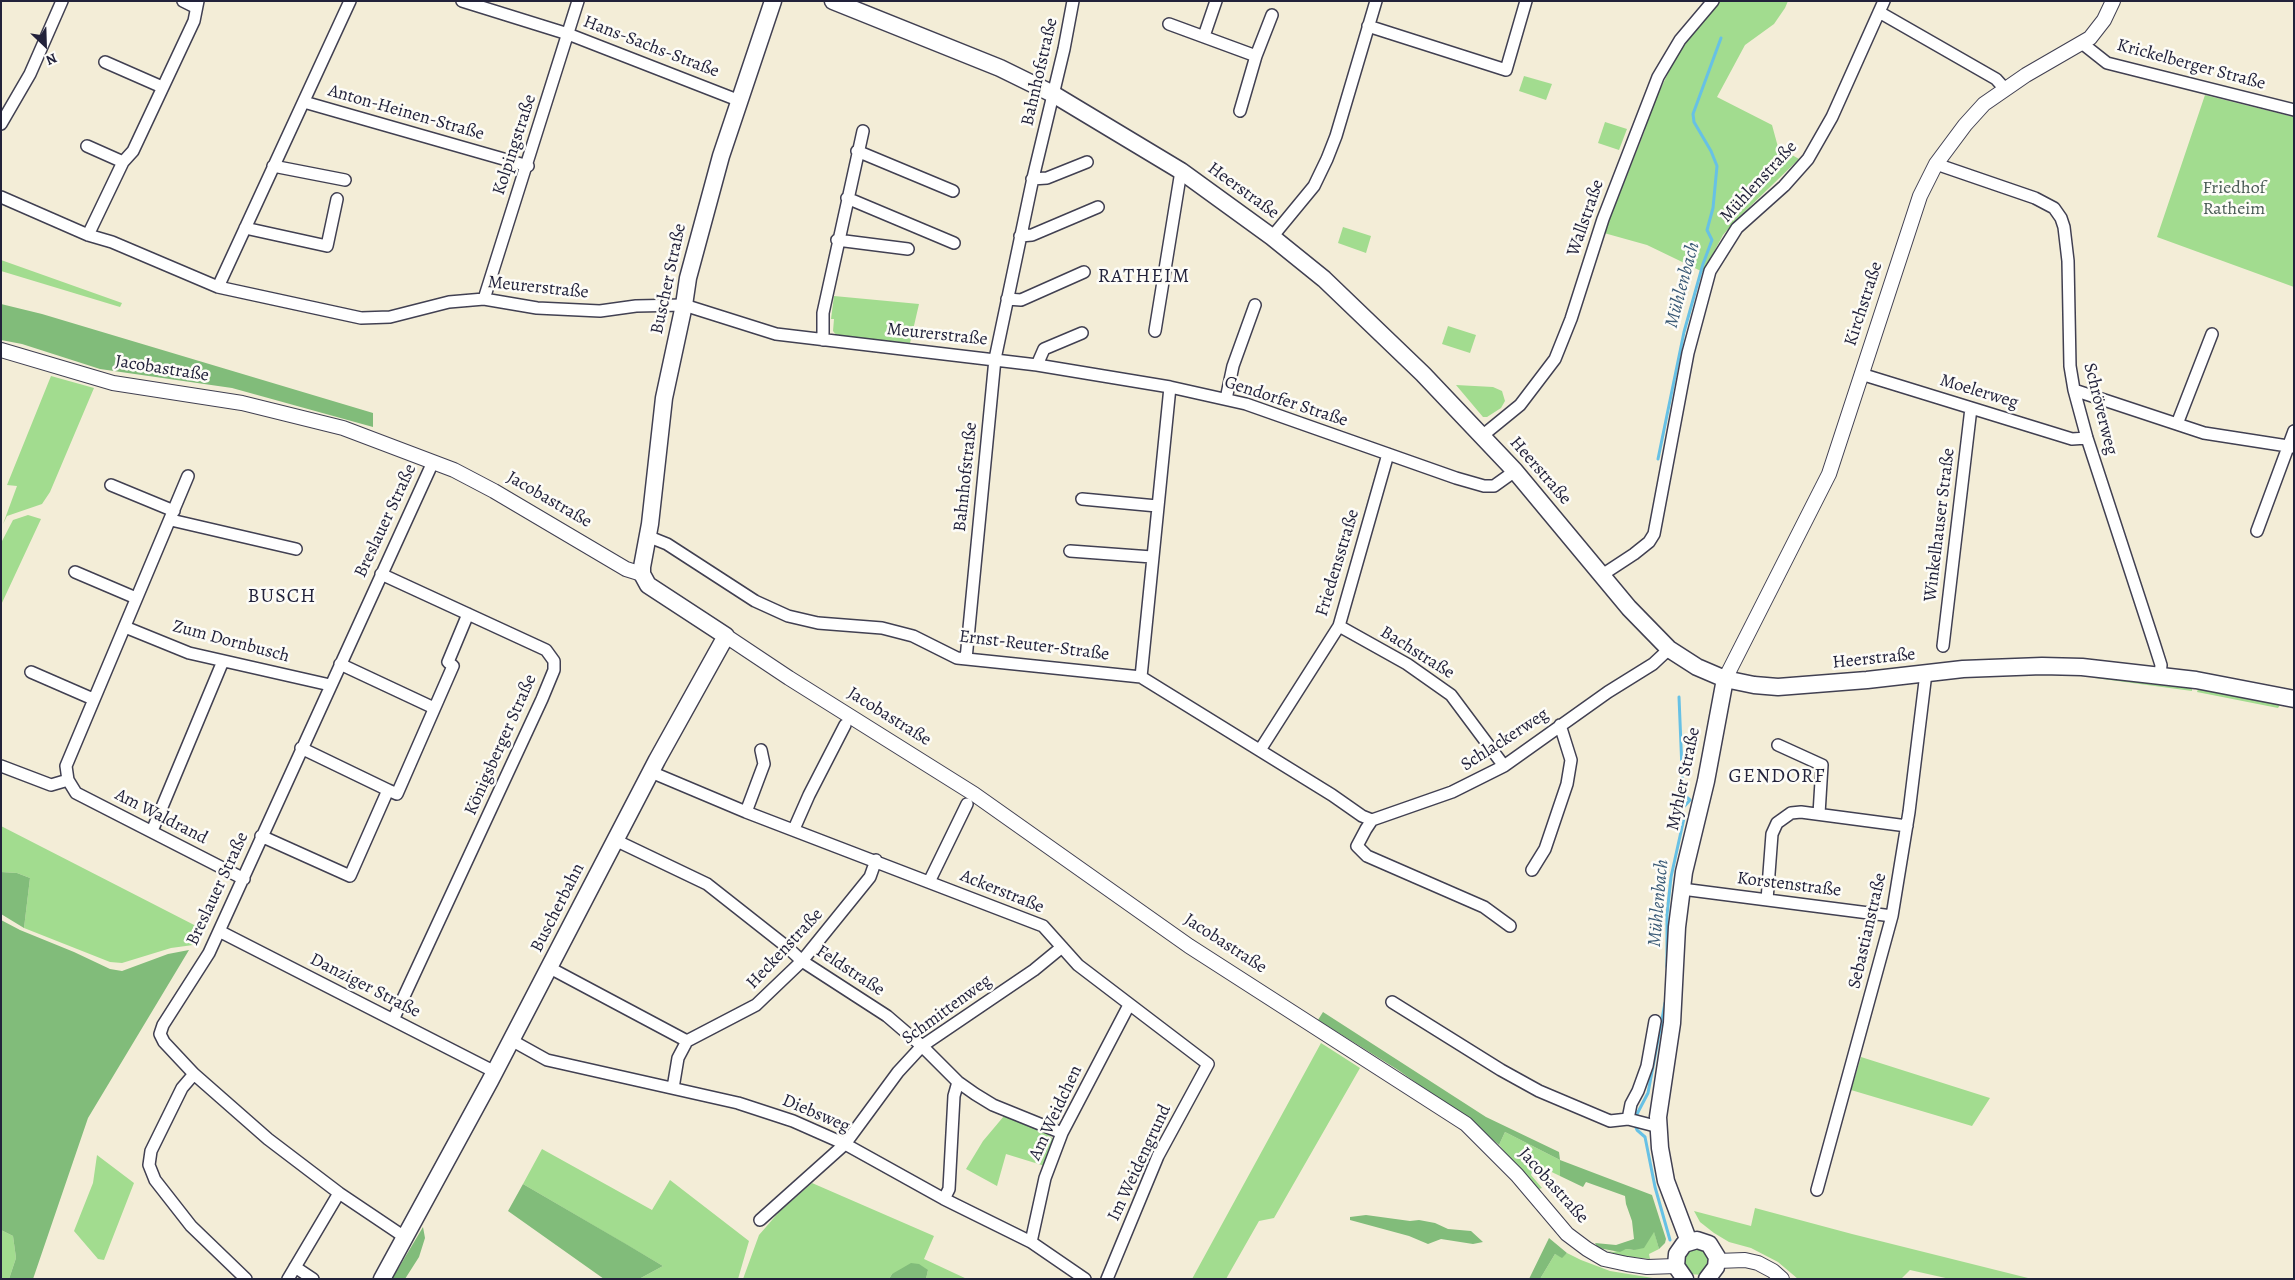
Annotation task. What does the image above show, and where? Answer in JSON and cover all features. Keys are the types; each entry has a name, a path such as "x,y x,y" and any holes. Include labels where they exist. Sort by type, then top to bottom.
{"main road":[{"name":"Buscher Straße","path":"642,574 664,398 688,278 710,192 773,1"},
{"name":"Heerstraße","path":"833,1 1000,68 1052,94 1181,171 1272,238 1324,279 1423,374 1515,471 1629,608 1669,649 1691,664 1726,679 1754,685 1778,687 1963,669 2042,666 2082,667 2196,680 2294,699"},
{"name":"Jacobastraße","path":"642,574 648,585 726,636"},
{"name":"Buscherbahn","path":"382,1279 406,1238 550,968 650,772 726,636"},
{"name":"Myhler Straße","path":"1689,1242 1666,1181 1659,1127 1662,1083 1672,1023 1677,927 1682,889 1726,679"},
{"path":"1681,1272 1678,1251 1689,1242 1697,1240 1709,1244 1716,1253 1717,1260 1714,1273 1707,1279"}],"street":[{"path":"1,124 33,67 62,1"},
{"path":"88,235 123,162 133,151 194,20 197,4 183,1"},
{"path":"218,287 350,1"},
{"name":"Hans-Sachs-Straße","path":"462,1 568,34 740,101"},
{"name":"Kolpingstraße","path":"484,299 528,166 578,1"},
{"name":"Bahnhofstraße","path":"966,659 995,359 1032,179 1064,49 1073,1"},
{"path":"1204,36 1216,1"},
{"path":"1272,238 1314,186 1327,159 1336,136 1376,1"},
{"path":"1368,26 1506,70 1526,1"},
{"name":"Wallstraße","path":"1482,436 1520,404 1555,359 1571,318 1603,219 1658,77 1680,40 1713,1"},
{"name":"Mühlenstraße","path":"1602,575 1634,554 1649,542 1654,534 1688,353 1710,271 1737,228 1784,186 1808,159 1832,117 1884,1"},
{"name":"Kirchstraße","path":"1726,679 1821,494 1920,196 1936,164 1965,124 1984,104 2005,89 2083,44 2096,32 2113,1"},
{"path":"1879,12 1996,79 2005,89"},
{"path":"1240,111 1256,56 1272,16"},
{"path":"1169,24 1256,56"},
{"name":"Krickelberger Straße","path":"2083,44 2107,63 2294,110"},
{"path":"105,62 162,87"},
{"name":"Anton-Heinen-Straße","path":"304,102 528,166"},
{"path":"823,340 823,313 863,131"},
{"path":"87,146 123,162"},
{"path":"857,152 952,190"},
{"path":"1032,179 1047,178 1087,162"},
{"name":"Schröverweg","path":"1936,164 2035,198 2054,208 2061,218 2064,227 2068,261 2070,366 2074,390 2087,438 2154,643 2160,665 2160,676"},
{"path":"273,166 345,180"},
{"path":"1154,331 1181,171"},
{"name":"Meurerstraße","path":"1,197 88,235 112,242 218,287 361,318 390,317 449,302 484,299 537,308 600,311 636,306 684,305 776,334 995,359"},
{"path":"847,198 954,243"},
{"path":"245,228 327,246 337,199"},
{"path":"1020,236 1032,236 1098,207"},
{"path":"838,240 908,249"},
{"path":"1007,299 1021,300 1084,272"},
{"path":"1226,399 1233,366 1255,305"},
{"path":"1038,365 1044,350 1082,333"},
{"path":"2177,424 2212,334"},
{"name":"Jacobastraße","path":"1,350 114,383 242,403 312,419 361,435 454,470 494,491 626,570 642,574"},
{"name":"Gendorfer Straße","path":"995,359 1170,387 1246,404 1484,486 1494,486 1515,471"},
{"name":"Moelerweg","path":"1861,374 2072,439 2087,438"},
{"path":"1141,677 1157,506 1160,501 1164,465 1170,387"},
{"path":"2074,390 2204,433 2291,446"},
{"name":"Winkelhauser Straße","path":"1943,646 1971,408"},
{"path":"2257,531 2291,446 2294,431"},
{"name":"Friedensstraße","path":"1260,750 1339,626 1388,454"},
{"name":"Breslauer Straße","path":"406,1238 340,1193 268,1140 194,1074 164,1042 160,1034 163,1025 209,954 220,931 301,748 433,462"},
{"path":"1,766 50,785 68,780 66,766 136,598 173,516 188,476"},
{"path":"110,485 173,516 296,549"},
{"path":"1082,499 1157,506"},
{"name":"Ernst-Reuter-Straße","path":"648,536 667,544 779,614 818,623 882,628 913,636 957,658 1141,677 1332,795 1362,816 1372,820"},
{"path":"1070,551 1152,556"},
{"path":"75,572 136,598"},
{"name":"Königsberger Straße","path":"381,574 546,650 554,662 554,670 393,1020"},
{"path":"301,748 397,794 453,666 448,662 468,614"},
{"name":"Bachstraße","path":"1339,626 1407,664 1451,695 1504,766"},
{"name":"Zum Dornbusch","path":"125,627 189,653 330,685"},
{"name":"Jacobastraße","path":"726,636 789,678 974,794 1189,946 1466,1124 1517,1175 1567,1234 1588,1250 1604,1259 1681,1272"},
{"name":"Schlackerweg","path":"1372,820 1452,792 1504,766 1560,725 1653,664 1669,649"},
{"path":"152,831 223,661"},
{"path":"340,664 434,708"},
{"path":"31,672 94,699"},
{"name":"Sebastianstraße","path":"1817,1190 1892,916 1907,826 1926,687 1926,673"},
{"path":"794,829 808,795 846,725"},
{"path":"1532,870 1545,849 1567,784 1571,760 1560,725"},
{"path":"1778,744 1822,765 1819,814"},
{"path":"746,812 764,764 761,750"},
{"name":"Ackerstraße","path":"650,772 746,812 876,860 1042,926 1078,965 1208,1064"},
{"name":"Am Waldrand","path":"68,780 76,793 244,880"},
{"path":"262,836 350,876 388,790"},
{"path":"929,882 967,804"},
{"path":"1767,900 1772,834 1777,823 1791,813 1819,814 1907,826"},
{"path":"1372,820 1357,846 1366,856 1484,907 1510,926"},
{"name":"Feldstraße","path":"615,840 707,884 787,946 802,961 886,1016 922,1046 958,1082 993,1105 1062,1133"},
{"name":"Heckenstraße","path":"687,1041 756,1005 802,961 870,877 876,860"},
{"name":"Korstenstraße","path":"1682,889 1892,916"},
{"name":"Danziger Straße","path":"220,931 495,1072"},
{"name":"Schmittenweg","path":"760,1220 845,1144 898,1072 922,1046 1034,970 1062,946"},
{"path":"550,968 687,1041 678,1058 673,1088"},
{"path":"1392,1002 1540,1092 1610,1122 1628,1119 1659,1127"},
{"name":"Am Weidchen","path":"1031,1242 1046,1178 1062,1133 1129,1005"},
{"path":"1628,1119 1631,1104 1647,1066 1655,1021"},
{"name":"Diebsweg","path":"511,1040 547,1060 738,1103 793,1121 845,1144 944,1199 1031,1242 1085,1279"},
{"name":"Im Weidengrund","path":"1107,1279 1158,1156 1208,1064"},
{"path":"194,1074 182,1088 154,1144 149,1165 155,1180 191,1226 246,1279"},
{"path":"944,1199 950,1189 954,1096 958,1082"},
{"path":"288,1279 340,1193"},
{"path":"1717,1260 1745,1260 1758,1263 1773,1271 1782,1279"},
{"path":"295,1266 313,1279"}],"green space":[{"path":"1719,1 1788,1 1774,24 1745,45 1717,97 1772,125 1778,147 1799,159 1723,235 1703,272 1647,245 1604,233 1645,130 1644,123 1674,61 1697,27"},
{"path":"1524,76 1552,84 1546,100 1519,91"},
{"name":"Friedhof Ratheim","path":"2205,95 2294,117 2294,287 2157,237"},
{"path":"1605,122 1627,129 1619,150 1598,143"},
{"path":"1343,227 1371,236 1366,253 1338,243"},
{"path":"1,260 122,303 120,307 1,271"},
{"path":"834,296 919,304 910,343 837,336 833,331 834,319 831,319"},
{"path":"1,304 42,314 373,413 373,427 232,388 100,369 22,344 1,340"},
{"path":"1448,326 1476,335 1470,353 1442,344"},
{"path":"51,376 94,388 50,492 42,504 7,516 3,524 17,486 7,485"},
{"path":"1456,385 1493,387 1502,391 1505,401 1501,408 1487,417 1483,417"},
{"path":"28,515 41,519 1,605 1,543 13,520"},
{"path":"2088,675 2171,684 2192,688 2192,691 2095,678"},
{"path":"2198,689 2282,702 2278,708 2197,692"},
{"path":"1,826 202,929 193,945 171,948 122,963 110,962 24,928 30,878 17,873 1,872"},
{"path":"1,872 17,873 30,878 24,928 1,914"},
{"path":"1,920 110,969 122,971 168,954 189,950 88,1118 33,1279 9,1279 16,1258 13,1236 1,1230"},
{"path":"1323,1012 1486,1117 1559,1152 1560,1160 1505,1132 1499,1145 1472,1122 1398,1070 1318,1020"},
{"path":"1321,1043 1360,1068 1274,1218 1259,1221 1226,1279 1192,1279"},
{"path":"1861,1057 1990,1098 1972,1126 1851,1090"},
{"path":"1004,1116 1047,1133 1054,1140 1045,1166 1006,1154 997,1186 966,1169 983,1141"},
{"path":"1505,1132 1560,1160 1560,1176 1535,1164 1531,1175 1542,1188 1536,1190 1499,1145"},
{"path":"542,1149 652,1210 670,1180 749,1241 738,1279 639,1279 663,1266 523,1184"},
{"path":"97,1155 134,1183 104,1260 98,1259 74,1231 93,1183"},
{"path":"1560,1160 1652,1195 1666,1239 1665,1243 1659,1249 1654,1232 1644,1248 1626,1249 1620,1252 1598,1248 1595,1243 1616,1245 1634,1239 1632,1221 1625,1196 1586,1182 1583,1187 1560,1176"},
{"path":"812,1183 934,1236 924,1259 967,1279 926,1279 928,1270 892,1274 889,1279 743,1279 759,1235 779,1212"},
{"path":"523,1184 663,1266 639,1279 604,1279 508,1211"},
{"path":"1755,1208 2032,1279 1950,1279 1910,1270 1901,1279 1798,1279 1778,1262 1751,1248 1729,1242 1714,1233 1700,1222 1694,1211 1751,1226"},
{"path":"1366,1215 1410,1221 1419,1220 1435,1223 1448,1229 1471,1231 1483,1242 1473,1244 1441,1239 1428,1244 1409,1236 1350,1220 1350,1217"},
{"path":"423,1227 425,1238 419,1257 405,1279 392,1279"},
{"path":"1,1230 13,1236 16,1258 9,1279 1,1279"},
{"path":"1654,1231 1659,1249 1649,1254 1650,1259 1621,1256 1605,1250 1613,1252 1626,1249 1634,1250"},
{"path":"1549,1238 1567,1253 1562,1258 1555,1254 1540,1279 1529,1279"},
{"path":"1702,1247 1711,1259 1703,1275 1689,1274 1685,1271 1682,1257 1688,1249"},
{"path":"1567,1253 1610,1271 1659,1279 1540,1279 1555,1254 1562,1257"},
{"path":"911,1263 919,1264 928,1270 926,1279 889,1279 892,1274"}],"waterway":[{"name":"Mühlenbach","path":"1658,459 1684,332 1703,264 1712,240 1707,230 1713,208 1717,166 1711,151 1694,122 1693,114 1721,38"},
{"name":"Mühlenbach","path":"1667,967 1667,915 1671,877 1684,818 1681,810 1690,800 1683,794 1679,697"},
{"name":"Mühlenbach","path":"1637,1114 1648,1093 1665,1003"},
{"name":"Mühlenbach","path":"1634,1123 1637,1130 1645,1137 1655,1187 1670,1240"}],"district":[{"name":"RATHEIM","path":"1144,277"},
{"name":"BUSCH","path":"282,597"},
{"name":"GENDORF","path":"1777,777"}]}
